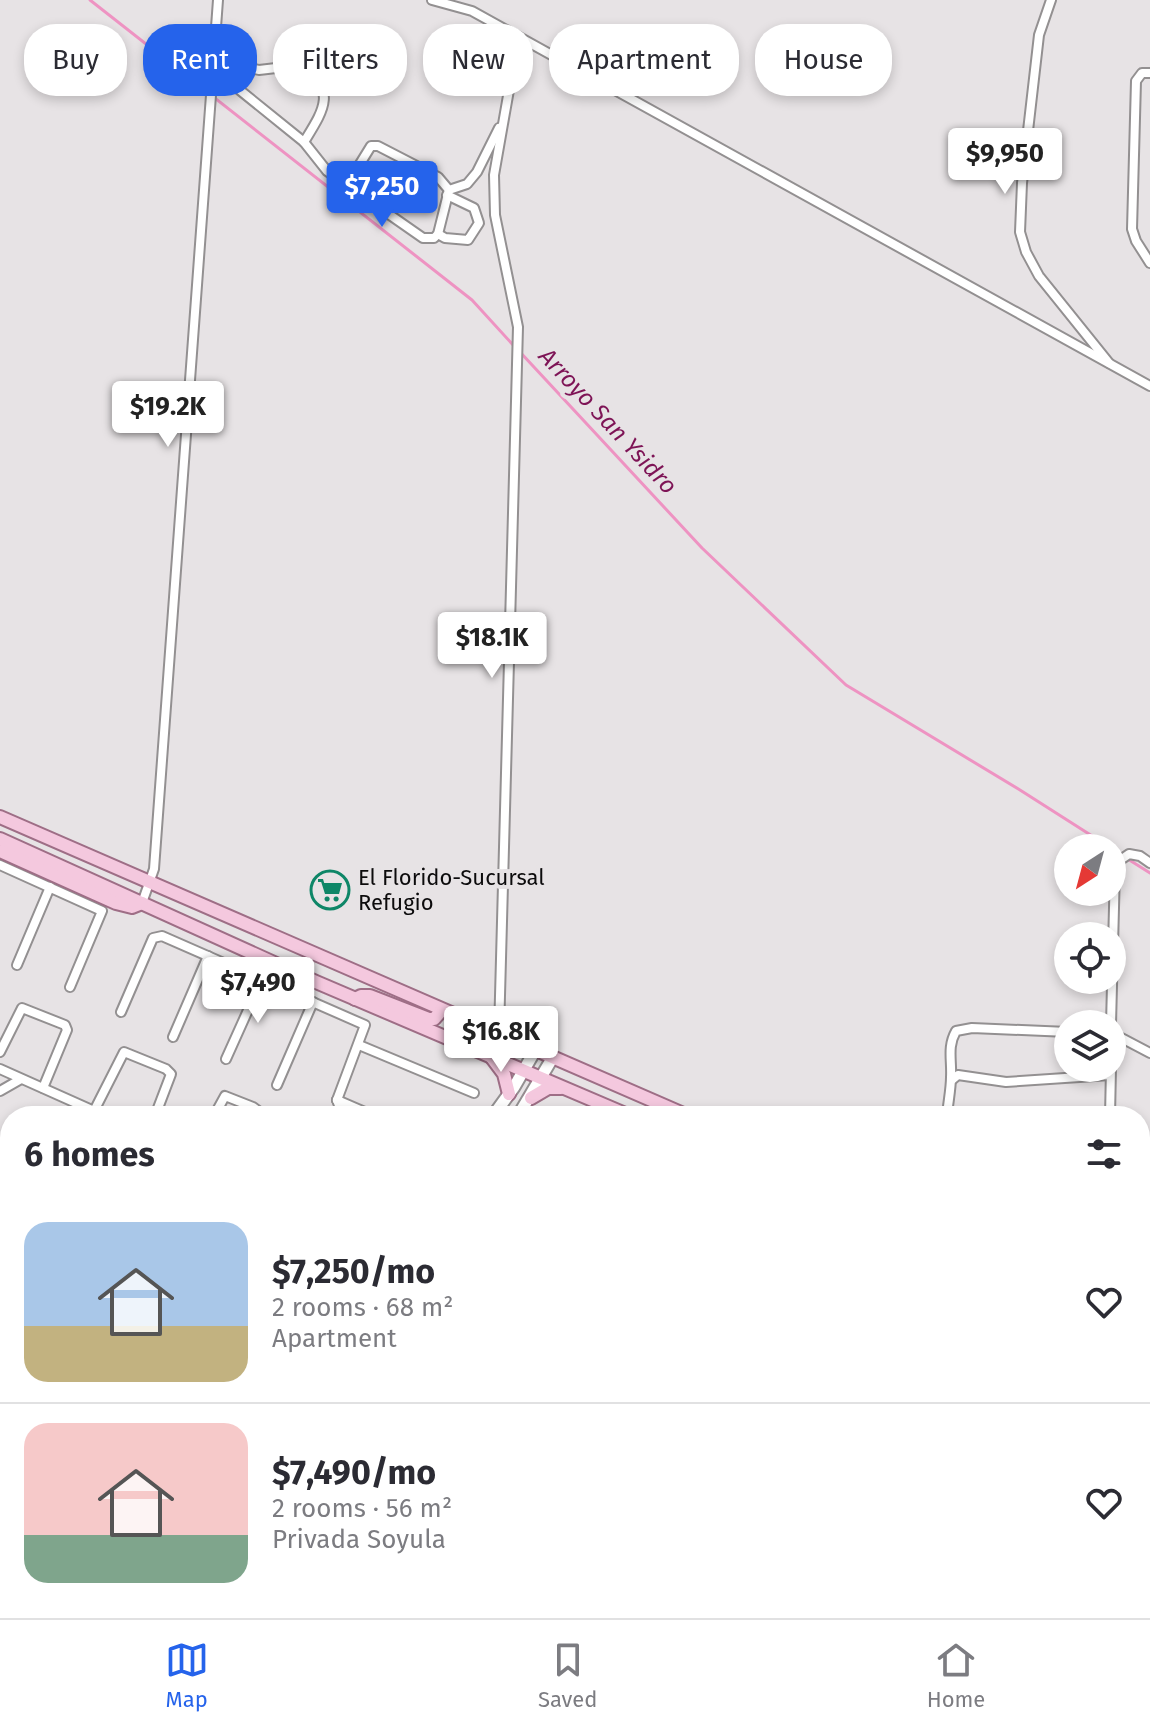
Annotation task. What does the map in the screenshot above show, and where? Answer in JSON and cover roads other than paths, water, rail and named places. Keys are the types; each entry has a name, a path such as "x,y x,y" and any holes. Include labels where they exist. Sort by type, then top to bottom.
{"highway":[{"path":"1150,1383 1150,1412"}],"main road":[{"path":"0,817 665,1106"},
{"path":"0,839 355,999 607,1106"},
{"path":"0,851 116,903 132,907 142,903"},
{"path":"355,999 370,996 429,1019 434,1019 442,1010"},
{"path":"490,1055 504,1074 509,1094"},
{"path":"531,1098 548,1088 566,1088"}],"street":[{"path":"216,24 218,0"},
{"path":"432,0 472,11 1150,386"},
{"path":"1051,0 1039,35 1022,183 1020,232 1026,252 1039,276 1110,365"},
{"path":"257,70 302,65 315,74 325,90 323,110 304,142"},
{"path":"1150,73 1142,73 1136,81 1132,229 1150,263"},
{"path":"142,903 154,869 163,764 167,670 211,96"},
{"path":"247,96 304,142 327,171 423,238 434,238 438,234 448,192"},
{"path":"499,1033 518,327 495,215 494,175 508,96"},
{"path":"448,192 467,184 477,172 503,120"},
{"path":"347,185 371,146 378,146 438,177 448,192 474,208 479,223 468,240 445,238 438,234"},
{"path":"1111,1010 1115,869 1119,861 1129,854 1140,856 1150,863"},
{"path":"0,865 102,911 70,987"},
{"path":"17,965 50,887"},
{"path":"121,1012 157,935 262,979 365,1025 337,1100 339,1106"},
{"path":"173,1037 208,956"},
{"path":"226,1059 262,979"},
{"path":"277,1085 313,1002"},
{"path":"0,1052 22,1008 65,1025 67,1030 43,1088"},
{"path":"952,1080 951,1041 956,1031 972,1028 1054,1031"},
{"path":"1126,1040 1150,1053"},
{"path":"359,1045 474,1093"},
{"path":"500,1106 536,1049"},
{"path":"100,1106 124,1052 166,1069 171,1074 159,1106"},
{"path":"525,1106 553,1057"},
{"path":"0,1069 82,1106"},
{"path":"947,1106 948,1087 958,1075 1006,1082 1054,1077"},
{"path":"0,1091 21,1079"},
{"path":"1110,1082 1110,1106"},
{"path":"220,1106 225,1096 250,1106"},
{"path":"337,1100 351,1106"}],"waterway":[{"name":"Arroyo San Ysidro","path":"90,0 472,300 514,346"},
{"name":"Arroyo San Ysidro","path":"520,352 702,548 846,685 1089,834"},
{"name":"Arroyo San Ysidro","path":"1126,858 1150,873"}],"place":[{"name":"El Florido-Sucursal Refugio","path":"330,890"}]}
